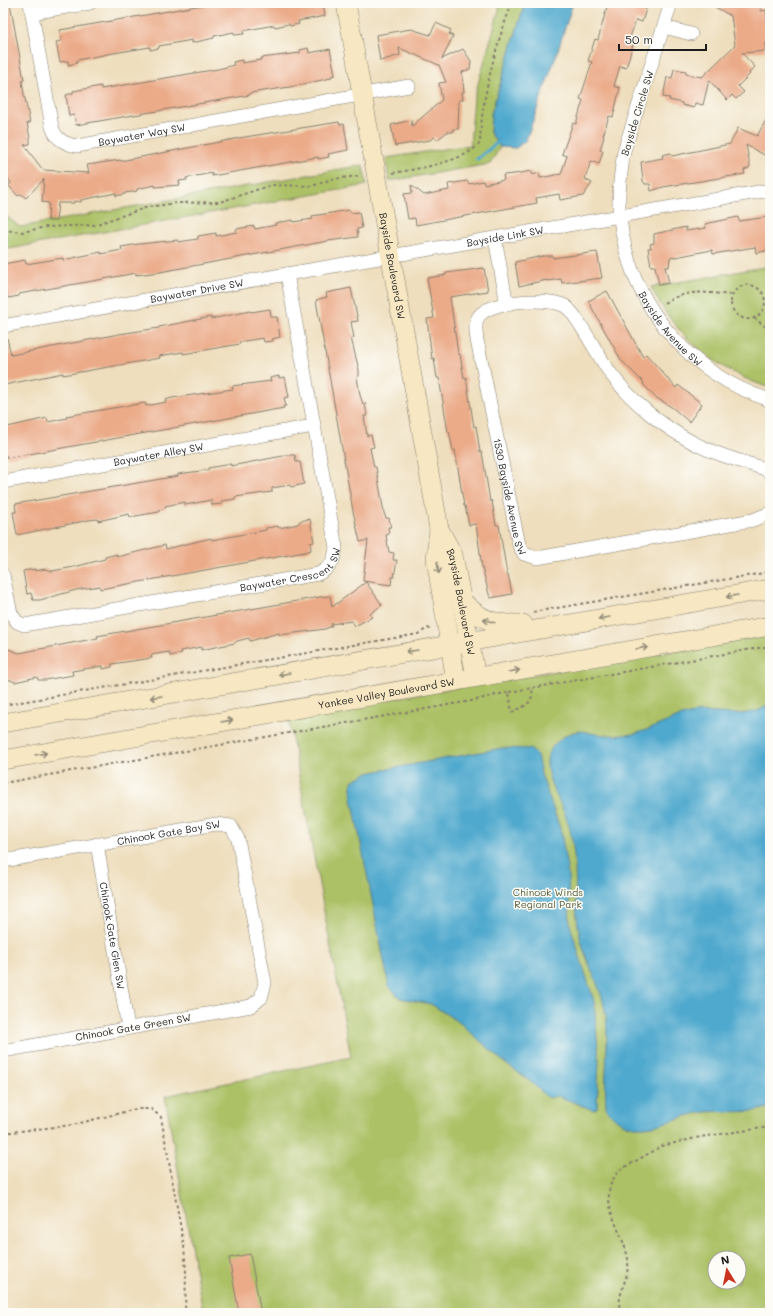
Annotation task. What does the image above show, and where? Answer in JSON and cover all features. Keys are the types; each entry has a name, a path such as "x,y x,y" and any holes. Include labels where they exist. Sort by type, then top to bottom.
{"main road":[{"name":"Bayside Boulevard SW","path":"346,3 392,256 439,529 436,559 443,639 456,681"},
{"name":"Bayside Boulevard SW","path":"439,529 454,555 476,677"},
{"path":"3,724 443,639 470,642 770,589"},
{"path":"462,601 478,616 495,623 569,624"},
{"name":"Yankee Valley Boulevard SW","path":"3,760 770,626"}],"street":[{"path":"31,8 90,3"},
{"name":"Bayside Circle SW","path":"619,217 621,170 624,151 671,3"},
{"name":"Baywater Way SW","path":"31,8 52,127 55,135 69,145 77,146 409,86"},
{"path":"664,27 691,34"},
{"path":"619,217 770,190"},
{"name":"Bayside Link SW","path":"392,256 619,217"},
{"name":"Bayside Avenue SW","path":"619,217 625,249 640,290 657,317 675,341 694,359 715,374 740,388 770,400"},
{"path":"495,238 507,305"},
{"name":"Baywater Drive SW","path":"3,326 392,256"},
{"name":"Baywater Crescent SW","path":"3,574 13,618 17,622 24,625 318,574 332,564 336,548 287,274"},
{"name":"1530 Bayside Avenue SW","path":"770,473 765,469 726,456 694,443 644,409 611,375 578,321 567,307 553,301 536,301 490,308 478,317 475,328 520,545 524,554 537,558 753,520 770,512"},
{"name":"Baywater Alley SW","path":"3,482 313,426"},
{"name":"Chinook Gate Bay SW","path":"3,860 216,824 231,826 238,840 265,983 261,998"},
{"name":"Chinook Gate Glen SW","path":"97,844 128,1028"},
{"name":"Chinook Gate Green SW","path":"3,1051 251,1006 261,998"}],"path":[{"path":"393,173 442,163 466,153 480,143 482,113 496,54 512,3"},
{"path":"3,230 22,232 46,227 94,225 148,207 176,203 220,202 271,185 312,186 332,179 360,176"},
{"path":"746,286 757,288 761,291 765,301 763,311 754,318 749,319 738,315 732,306 734,295 737,290 746,286"},
{"path":"664,303 675,296 693,292 734,295"},
{"path":"754,318 770,330"},
{"path":"530,612 770,572"},
{"path":"3,706 418,634 428,628 443,639"},
{"path":"3,783 464,703 491,698 509,692 770,646"},
{"path":"509,692 512,712 531,701 533,696 532,688"},
{"path":"3,1133 72,1125 136,1109 151,1109 161,1117 184,1246 186,1272 185,1313"},
{"path":"620,1313 618,1302 627,1276 628,1266 625,1247 610,1209 609,1198 615,1175 620,1170 662,1146 700,1137 770,1128"}],"green space":[{"path":"501,3 525,3 491,114 490,133 500,147 490,164 389,181 386,158 470,145 474,98"},
{"path":"363,165 367,185 3,250 3,214 20,227"},
{"path":"770,266 770,388 733,372 700,350 672,321 651,287"},
{"name":"Chinook Winds Regional Park","path":"770,635 770,1313 203,1313 165,1096 351,1057 288,716"}],"water":[{"path":"525,3 573,3 526,140 516,148 500,147 490,133 491,114"},
{"path":"770,704 770,1107 747,1112 697,1113 653,1126 635,1127 626,1125 614,1118 606,1107 606,1017 602,996 586,957 580,937 571,837 569,826 551,784 547,769 548,755 550,750 558,741 574,732 582,731 594,734 628,735 644,731 673,719 694,713 704,712 743,714 761,709"},
{"path":"502,748 530,749 537,755 541,774 561,831 568,874 570,925 594,1001 599,1061 597,1108 593,1110 558,1096 548,1098 531,1082 506,1064 460,1023 431,1004 400,998 389,986 352,798 352,781 367,773"}],"building":[{"path":"3,3 10,3 24,80 22,81 30,123 27,123 30,144 24,145 43,170 89,173 87,165 120,161 245,137 339,122 340,125 344,124 348,150 328,154 329,157 318,159 318,157 212,176 212,173 186,178 187,180 179,181 180,185 155,187 155,185 116,196 116,193 81,200 81,202 74,201 74,203 58,203 56,221 48,221 49,203 42,202 44,179 26,198 21,194 18,196 8,185 11,183 3,170"},
{"path":"227,3 323,3 325,16 298,21 299,24 290,26 289,24 275,27 274,25 243,31 244,34 234,35 234,32 192,43 192,40 159,46 159,48 150,50 150,47 108,54 77,60 77,63 68,65 68,61 60,62 56,42 61,41 60,30 197,6"},
{"path":"608,3 646,3 646,9 642,22 636,20 629,40 634,41 626,68 620,66 614,86 620,88 613,117 609,116 603,136 600,150 603,151 599,164 591,161 585,179 592,183 583,196 560,200 559,194 536,198 537,203 416,225 415,218 408,219 404,194 412,193 411,185 424,195 449,190 448,184 467,181 469,184 483,181 484,184 504,180 503,175 532,171 532,175 539,173 540,178 561,174 567,156 562,154 573,123 576,124 583,100 580,99 592,62 588,61 595,39 598,40"},
{"path":"708,3 737,3 735,6 760,3 761,11 766,10 770,44 765,44 765,51 742,53 755,67 738,86 744,92 736,99 732,95 727,100 709,80 703,105 695,103 694,108 669,100 670,98 663,97 667,77 672,78 674,69 686,71 686,74 702,77 735,45 731,16"},
{"path":"436,23 451,30 449,34 453,36 442,59 463,49 471,61 470,69 462,72 464,92 462,92 463,100 459,100 458,129 453,129 453,132 447,132 437,140 435,137 430,140 395,146 391,125 411,120 412,126 442,100 439,83 446,82 439,65 399,48 400,55 380,61 376,35 411,29 430,35"},
{"path":"308,48 309,53 330,49 335,75 331,76 331,78 290,87 250,93 250,95 76,125 74,115 69,116 66,95 73,93 73,91 101,86 101,89 218,69 234,65 233,62 242,60 242,63 261,60 261,58 300,53 300,50"},
{"path":"770,113 770,158 746,145 750,165 749,168 744,170 745,174 663,187 651,191 650,184 645,184 643,181 641,162 663,158 662,155 671,153 672,156 730,144 738,128 757,136"},
{"path":"350,210 351,213 359,212 362,228 357,229 358,237 328,241 160,272 136,275 136,273 19,294 19,296 8,298 6,291 3,291 3,264 25,260 26,264 63,258 63,260 101,252 101,254 122,250 121,247 139,244 178,240 178,242 198,239 198,236 216,233 216,236 237,232 236,229 254,226 255,229 276,225 275,223 313,219 312,216"},
{"path":"738,217 739,221 768,217 770,219 770,250 756,253 755,247 713,254 712,250 670,258 669,267 665,267 669,283 659,285 655,266 651,266 648,248 651,248 650,244 654,243 654,234 686,227 686,231 706,228 705,224"},
{"path":"597,252 602,278 562,283 561,279 547,280 519,286 515,262 543,256 553,256 553,258"},
{"path":"484,268 488,291 450,297 458,354 460,354 464,378 466,377 474,427 476,426 480,452 482,452 490,501 492,501 496,525 499,525 507,574 512,594 490,598 482,567 476,524 469,525 464,506 455,450 453,451 449,431 448,432 439,378 437,378 434,358 432,359 427,319 434,318 427,278 446,275 446,273"},
{"path":"351,288 358,321 351,322 354,338 351,338 359,370 359,376 357,377 360,395 363,404 365,403 367,416 364,416 367,436 371,435 374,447 370,448 374,467 376,467 384,513 386,518 389,518 391,527 388,527 389,534 386,535 389,552 394,553 393,560 397,560 391,585 363,581 368,540 360,542 353,511 316,300 327,297 326,293"},
{"path":"607,291 643,357 646,354 676,388 678,385 702,404 689,422 673,408 655,397 643,384 644,383 621,360 588,301"},
{"path":"270,309 271,317 277,317 280,337 272,339 273,341 264,342 263,338 239,342 240,344 183,354 183,352 159,356 160,358 63,375 63,373 4,385 3,338 7,338 11,355 211,317 211,319 250,311"},
{"path":"279,376 279,378 285,377 289,397 284,398 286,406 283,406 284,408 7,458 6,455 3,456 3,428 47,418 48,422 67,418 66,416 113,408 145,403 146,406 166,402 165,400 172,398 233,389 232,386 271,381 270,378"},
{"path":"295,455 296,462 300,462 304,484 291,487 290,485 272,488 272,492 235,497 235,499 222,501 222,504 212,505 211,500 185,505 185,502 165,506 166,508 159,510 159,512 130,517 129,514 98,521 98,519 89,520 17,535 13,512 16,512 15,504 178,476 178,474 208,470 208,468 231,464 231,466"},
{"path":"310,519 314,542 310,543 311,550 305,552 100,589 100,586 76,590 40,600 33,600 31,593 27,594 23,571 45,569 52,571 105,559 105,557 117,554 117,557 165,545 166,549 211,538 212,540 266,530 266,528 278,526 279,528 298,524 300,521"},
{"path":"366,582 382,605 370,614 372,617 355,626 352,621 331,624 332,626 325,629 280,635 279,633 250,641 249,638 237,641 235,643 201,650 201,647 181,651 182,653 170,656 169,652 151,655 152,658 112,664 112,667 103,669 103,666 72,671 73,675 45,680 38,680 37,677 15,682 3,677 3,647 19,653 98,638 97,636 320,597 330,596 332,607"},
{"path":"250,1254 261,1313 239,1313 229,1258"}],"waterway":[{"path":"477,159 497,143"}]}
